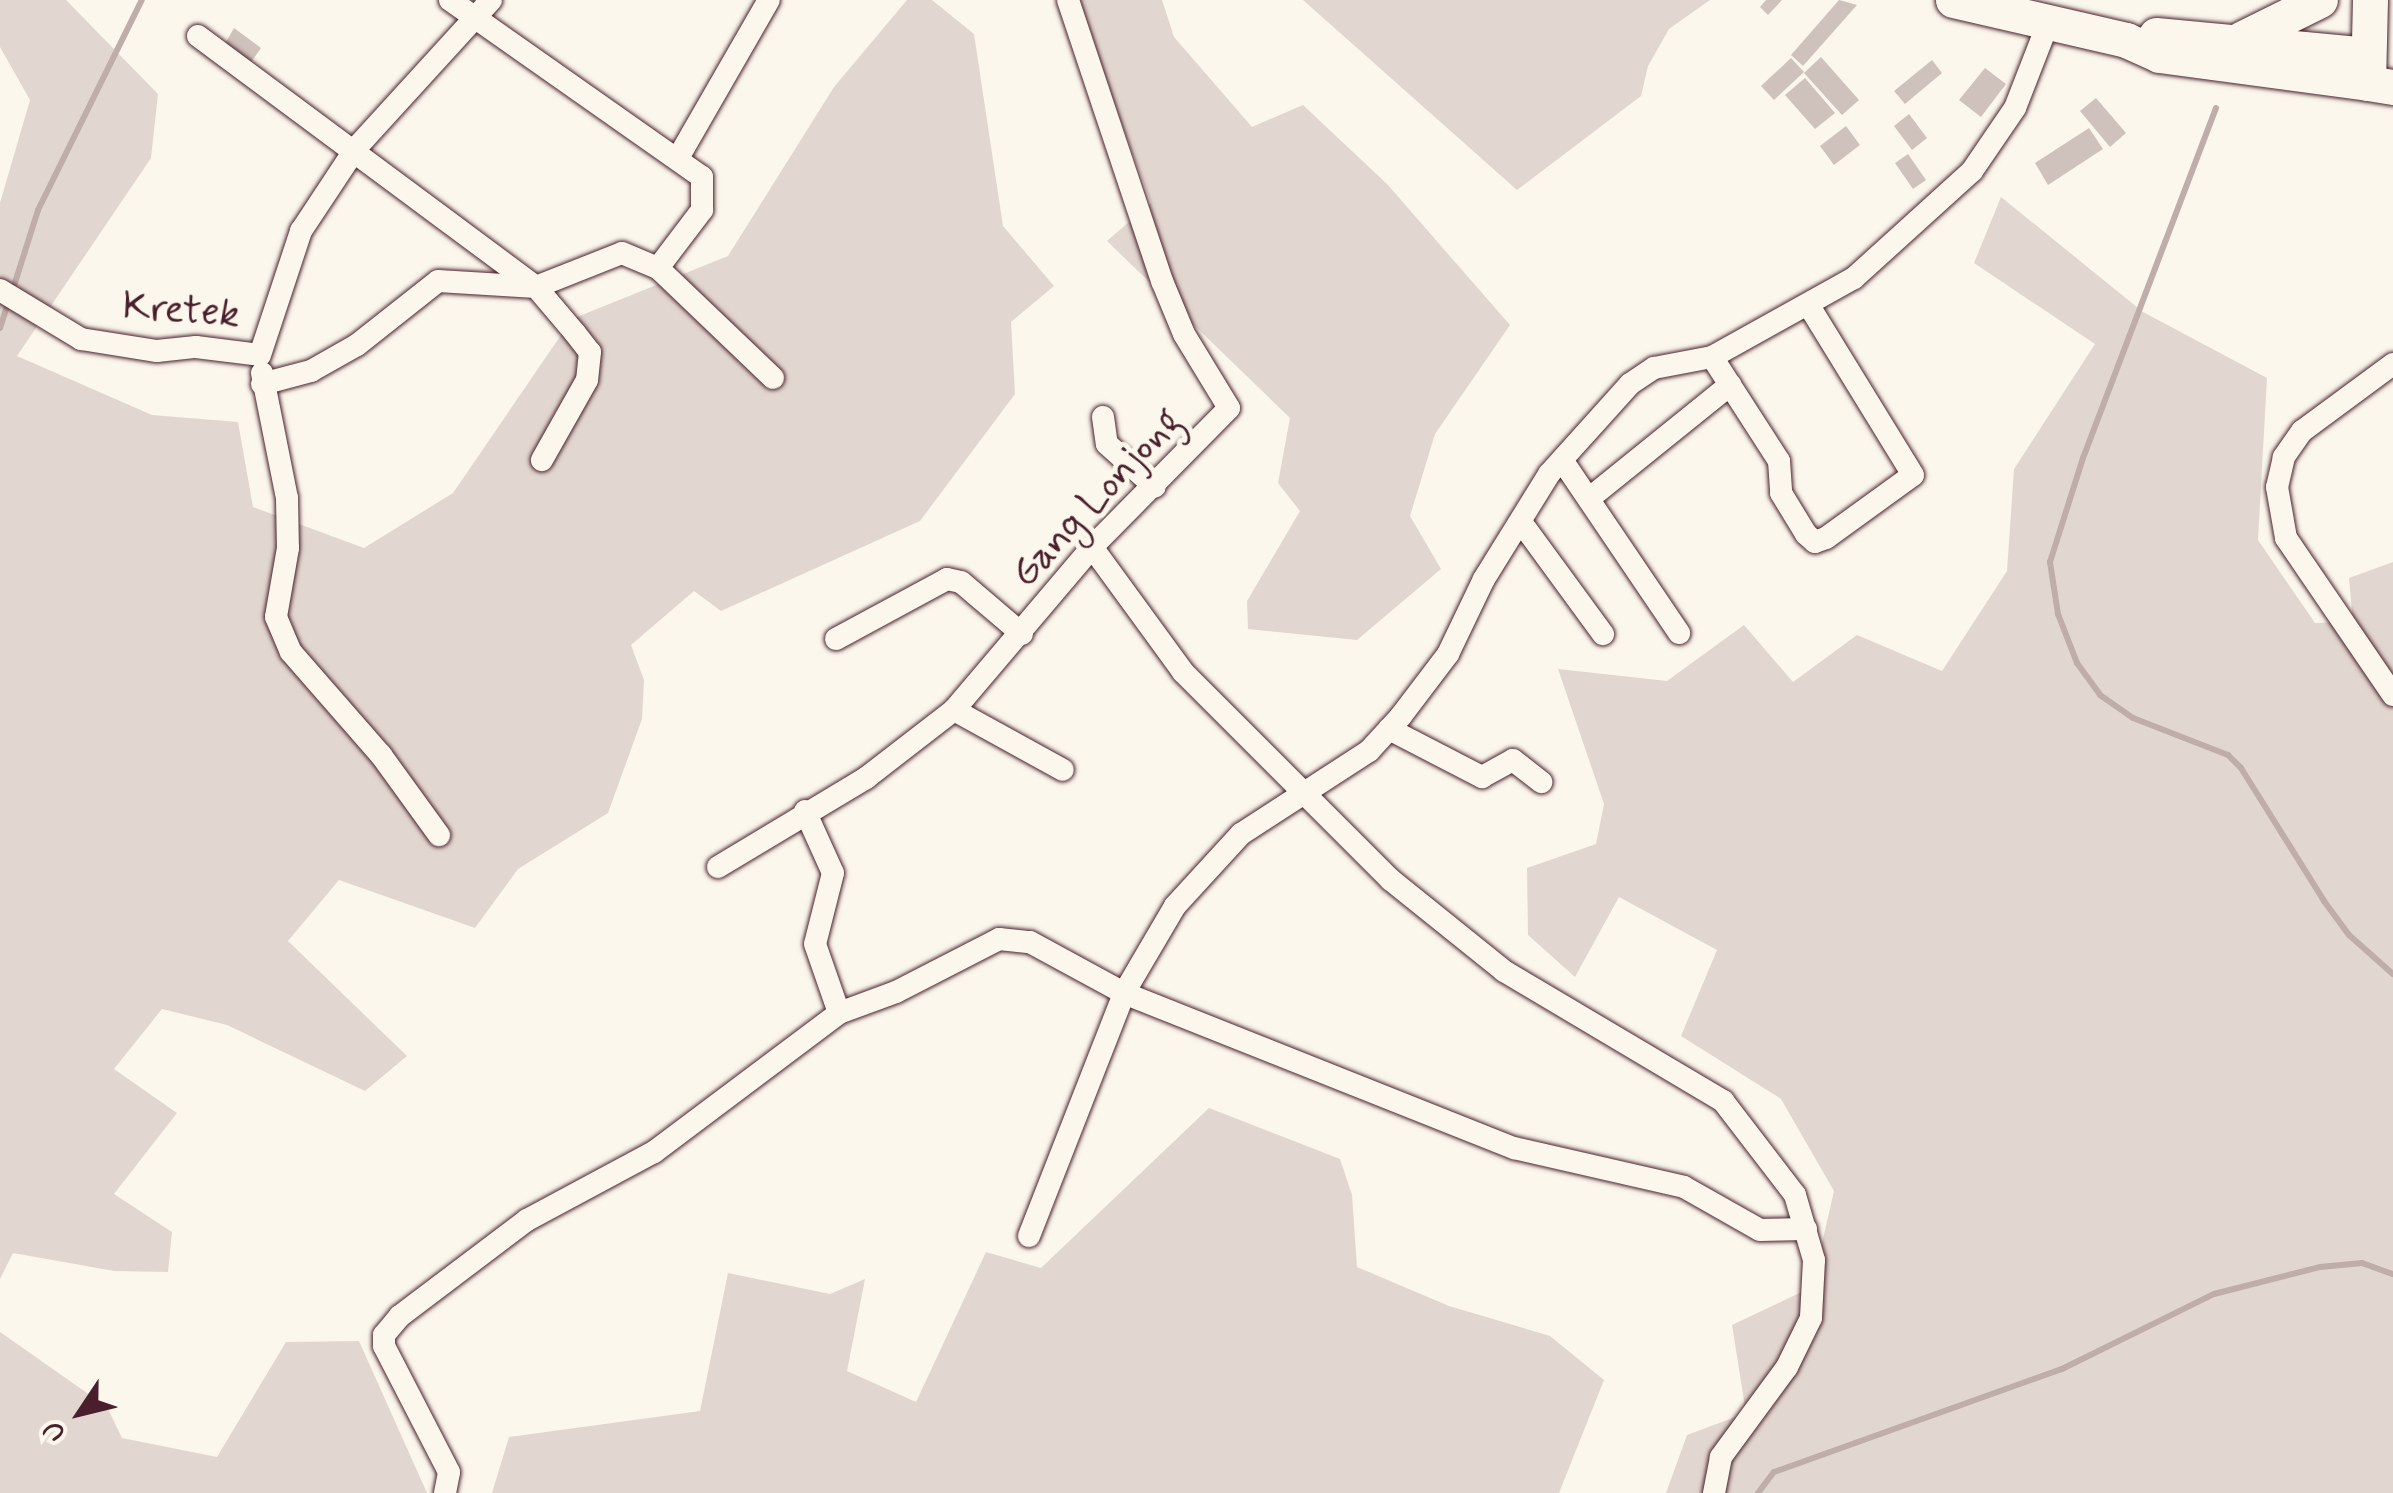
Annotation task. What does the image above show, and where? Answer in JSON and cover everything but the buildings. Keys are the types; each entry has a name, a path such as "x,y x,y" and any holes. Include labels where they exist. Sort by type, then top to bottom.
{"main road":[{"path":"2241,39 2320,0"},
{"path":"2370,0 2383,71"},
{"path":"2383,71 2389,0"},
{"path":"1959,1 2047,26 2126,40 2158,55 2383,71"},
{"path":"2126,40 2161,34 2241,39 2383,71"}],"street":[{"path":"450,0 702,177 706,194 702,210 658,268"},
{"name":"Kretek","path":"0,290 81,339 157,351 196,347 260,355 301,232 356,148 491,0"},
{"path":"678,158 770,0"},
{"name":"Gang Lonjong","path":"718,867 805,810 866,778 954,710 1092,548 1155,488 1229,408 1162,282 1068,0"},
{"path":"1029,1236 1124,993 1187,892 1240,834 1369,751 1389,729 1448,654 1525,515 1562,460 1611,402 1654,368 1712,358 1854,278 1972,171 2015,108 2047,26"},
{"path":"198,36 356,148 536,287 590,352 591,363 542,460"},
{"path":"262,384 311,371 357,346 438,281 536,287 622,253 658,268 773,378"},
{"path":"1712,358 1779,461 1781,493 1815,542 1906,484 1913,475 1809,306"},
{"path":"260,355 262,384 287,498 288,548 276,618 290,652 382,755 439,835"},
{"path":"2393,364 2302,430 2284,456 2277,487 2286,538 2393,695"},
{"path":"1591,497 1730,385"},
{"path":"1103,417 1107,444 1155,488"},
{"path":"1562,460 1591,497 1679,632"},
{"path":"1525,515 1604,634"},
{"path":"1092,548 1183,672 1299,794 1504,971 1724,1101 1796,1196 1814,1260 1811,1318 1786,1367 1721,1457 1714,1493"},
{"path":"836,639 946,579 961,582 1022,634"},
{"path":"954,710 1063,770"},
{"path":"1389,729 1482,778 1514,760 1541,782"},
{"path":"805,810 833,873 814,944 839,1014"},
{"path":"444,1493 449,1472 384,1346 390,1328 527,1220 654,1152 839,1014 896,992 999,939 1030,942 1124,993 1514,1148 1684,1186 1760,1230 1806,1228"}],"shaded area":[{"path":"0,0 66,0 158,94 151,158 17,356 152,415 238,422 253,507 364,548 453,493 572,319 728,256 834,87 907,0 932,0 974,34 1003,226 1054,286 1011,322 1015,394 920,521 721,611 694,591 631,645 644,680 642,719 608,813 518,869 475,928 339,880 288,941 407,1056 365,1091 227,1025 162,1009 114,1069 177,1113 114,1194 172,1232 168,1272 114,1271 13,1253 0,1279 0,203 30,100 0,47"},
{"path":"1076,0 1162,0 1174,37 1252,127 1303,105 1387,184 1510,325 1435,434 1410,516 1441,569 1357,640 1248,629 1247,601 1300,511 1278,483 1290,418 1107,241 1151,203"},
{"path":"1303,0 1710,0 1669,29 1648,66 1641,96 1517,190"},
{"path":"2001,197 2143,312 2267,378 2258,540 2315,623 2353,622 2349,578 2393,562 2393,1493 1666,1493 1687,1435 1746,1413 1732,1325 1812,1287 1834,1191 1781,1099 1681,1036 1717,950 1619,897 1575,977 1528,935 1527,868 1596,844 1604,804 1558,669 1667,681 1744,625 1793,682 1857,635 1942,671 2007,571 2014,469 2095,344 1974,263"},
{"path":"1209,1108 1340,1159 1352,1195 1357,1267 1449,1306 1550,1336 1604,1380 1559,1493 492,1493 509,1437 700,1411 728,1273 830,1294 865,1279 847,1371 916,1402 986,1252 1041,1268"},
{"path":"0,1332 107,1407 122,1438 217,1457 286,1342 359,1341 427,1493 0,1493"}],"waterway":[{"path":"13,289 38,210 142,0"},
{"path":"2216,108 2083,458 2050,562 2058,614 2077,663 2100,695 2133,718 2228,755 2241,768 2349,935 2393,974"},
{"path":"0,328 9,301"},
{"path":"1758,1493 1774,1472 2062,1369 2214,1294 2320,1267 2362,1263 2393,1274"}]}
